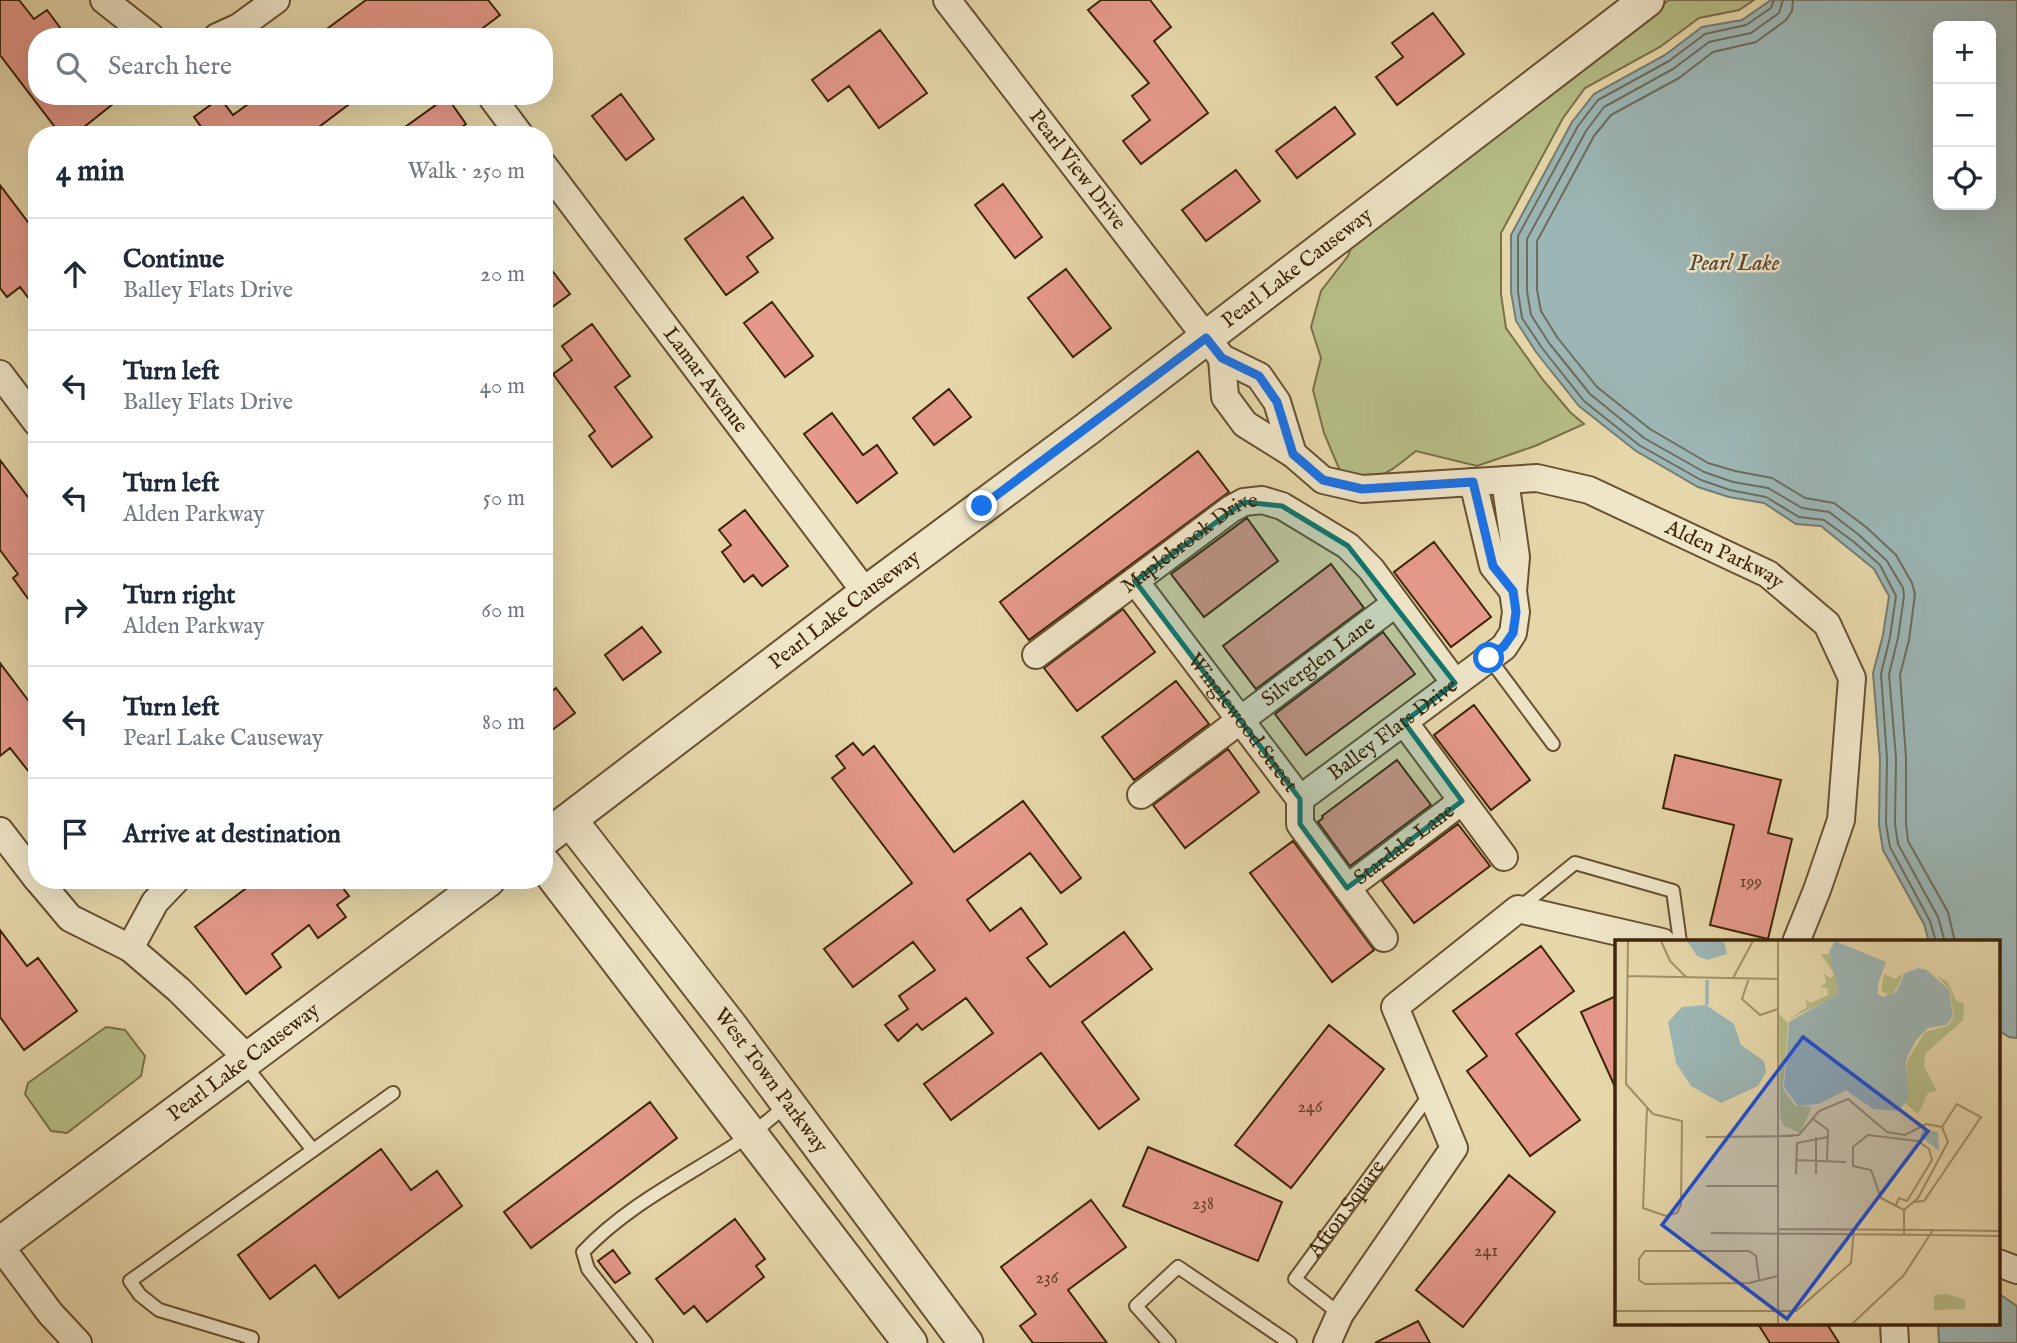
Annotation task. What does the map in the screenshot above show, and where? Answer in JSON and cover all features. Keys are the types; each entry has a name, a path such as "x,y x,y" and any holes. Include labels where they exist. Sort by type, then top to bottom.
{"street":[{"path":"104,0 139,28"},
{"path":"237,28 276,0"},
{"name":"Pearl View Drive","path":"947,0 1214,348"},
{"name":"Pearl Lake Causeway","path":"557,829 866,593 1214,348 1647,0"},
{"path":"498,105 513,126"},
{"name":"Lamar Avenue","path":"553,178 866,593"},
{"path":"1214,348 1259,376 1277,402 1293,454"},
{"name":"Alden Parkway","path":"1214,348 1225,397 1245,424 1293,454 1323,480 1362,489 1537,478 1589,491 1768,574 1827,624 1852,678 1840,820 1797,940"},
{"path":"0,374 28,411"},
{"name":"Balley Flats Drive","path":"1300,799 1489,658 1504,646 1513,633 1516,612 1513,591 1516,557 1505,480"},
{"path":"1473,482 1493,566 1513,591"},
{"name":"Maplebrook Drive","path":"1036,655 1231,509 1244,502 1262,500 1282,506 1348,545 1371,569 1455,683"},
{"name":"Winglewood Street","path":"1135,581 1300,799 1300,824 1384,938"},
{"name":"Silverglen Lane","path":"1141,795 1396,603"},
{"path":"1404,722 1504,857"},
{"name":"Stardale Lane","path":"1347,888 1462,800"},
{"name":"West Town Parkway","path":"557,829 788,1104 963,1342"},
{"path":"0,831 28,867"},
{"path":"553,876 909,1343"},
{"path":"45,889 70,918 130,948 179,990 245,1061"},
{"path":"130,948 155,902 167,889"},
{"name":"Pearl Lake Causeway","path":"0,1245 476,889"},
{"path":"1327,1343 1340,1314 1454,1148 1395,1007 1518,909 1653,940"},
{"path":"0,1245 50,1313 78,1343"},
{"path":"2000,1264 2017,1270"}],"lane":[{"path":"1489,658 1553,744"},
{"path":"1518,909 1575,863 1673,891 1680,940"},
{"path":"245,1061 313,1150"},
{"path":"251,1343 252,1338 159,1310 139,1294 130,1281 393,1093"},
{"name":"Afton Square","path":"1340,1314 1295,1279 1431,1093"},
{"path":"646,1343 588,1269 583,1252 604,1230 691,1170 750,1134 788,1104"},
{"path":"1168,1343 1136,1306 1178,1267 1290,1343"}],"highlighted area":[{"path":"1244,502 1282,506 1348,546 1455,683 1404,722 1462,801 1347,888 1300,824 1300,799 1135,581"}],"green space":[{"path":"1669,0 1754,0 1739,10 1699,18 1660,47 1585,88 1563,118 1501,233 1501,294 1506,328 1543,380 1584,424 1535,446 1477,466 1416,451 1382,475 1365,476 1340,471 1324,433 1313,390 1321,358 1311,327 1321,291 1348,256 1355,238"},
{"path":"106,1027 125,1030 145,1056 141,1076 67,1133 51,1131 25,1094 28,1083"}],"water":[{"name":"Pearl Lake","path":"1771,0 2017,0 2017,1038 2000,1031 2000,940 1928,940 1924,924 1883,850 1879,825 1880,759 1873,673 1889,596 1874,569 1821,526 1796,524 1764,503 1729,497 1698,487 1636,451 1579,406 1536,352 1516,321 1511,292 1511,235 1572,122 1594,94 1665,55 1702,27 1742,20"},
{"path":"2000,1294 2017,1306 2017,1343 1939,1343 1938,1326 2000,1326"}],"building":[{"path":"0,0 19,0 34,19 47,10 60,28 28,28 28,92 0,55"},
{"path":"366,0 488,0 500,15 483,28 328,28"},
{"path":"1101,0 1150,0 1171,27 1154,41 1208,113 1141,164 1123,141 1150,120 1132,96 1149,83 1088,10"},
{"path":"1433,13 1464,54 1397,105 1376,77 1403,57 1392,43"},
{"path":"880,30 927,93 879,128 849,86 828,101 812,80"},
{"path":"621,94 654,139 626,160 592,116"},
{"path":"38,105 112,105 85,126 54,126"},
{"path":"210,105 225,105 233,115 247,105 348,105 320,126 200,126 194,117"},
{"path":"436,105 453,105 466,124 463,126 407,126"},
{"path":"1335,107 1355,134 1297,178 1276,151"},
{"path":"1236,170 1260,201 1206,241 1182,210"},
{"path":"1003,184 1042,237 1015,258 975,205"},
{"path":"0,185 28,222 28,297 20,287 7,297 0,288"},
{"path":"743,197 773,238 747,257 758,272 726,295 685,239"},
{"path":"1066,269 1111,328 1073,357 1028,298"},
{"path":"553,272 570,294 553,306"},
{"path":"772,302 813,356 785,377 744,323"},
{"path":"592,324 630,376 615,387 652,437 612,467 589,436 595,431 553,374 572,360 562,346"},
{"path":"949,389 971,417 934,445 913,418"},
{"path":"832,413 863,455 877,445 897,473 857,503 804,434"},
{"path":"1198,451 1229,492 1029,640 1000,602"},
{"path":"0,460 28,497 28,599 13,578 18,574 0,550"},
{"path":"745,510 788,566 762,586 753,575 744,582 722,552 731,545 719,530"},
{"path":"1247,518 1278,561 1204,617 1171,574"},
{"path":"1434,542 1491,617 1451,647 1394,572"},
{"path":"1331,564 1364,608 1256,689 1223,646"},
{"path":"1123,609 1155,652 1077,711 1044,668"},
{"path":"642,627 661,652 623,680 605,655"},
{"path":"1383,632 1415,674 1306,755 1275,714"},
{"path":"0,663 28,700 28,771 10,748 0,756"},
{"path":"1176,681 1209,724 1134,780 1102,737"},
{"path":"556,688 575,713 553,729 553,690"},
{"path":"1474,705 1530,780 1491,810 1434,735"},
{"path":"853,743 863,755 874,746 954,852 1023,801 1081,878 1061,893 1030,853 967,900 990,931 1021,908 1047,944 1027,958 1050,987 1124,932 1152,969 1082,1022 1139,1099 1099,1129 1041,1053 951,1120 924,1084 993,1033 966,998 922,1030 917,1024 898,1041 885,1025 908,1009 899,996 935,970 913,942 853,987 824,949 912,883 832,778 845,768 836,756"},
{"path":"1228,749 1259,792 1185,848 1153,805"},
{"path":"1675,755 1781,780 1768,833 1792,839 1768,939 1710,925 1734,825 1663,808"},
{"path":"1397,760 1431,805 1350,866 1318,822 1322,816"},
{"path":"1458,824 1490,866 1414,923 1382,881"},
{"path":"1293,841 1374,950 1332,982 1250,873"},
{"path":"245,889 344,889 349,896 337,905 346,917 318,938 309,925 272,954 281,967 246,994 195,927"},
{"path":"0,930 27,966 38,958 77,1011 24,1050 0,1017"},
{"path":"1541,946 1574,991 1516,1034 1580,1120 1530,1156 1467,1071 1487,1056 1453,1011"},
{"path":"1615,996 1615,1087 1581,1012"},
{"path":"1329,1025 1384,1069 1291,1188 1235,1145"},
{"path":"650,1102 677,1138 531,1248 504,1212"},
{"path":"1148,1147 1282,1202 1258,1261 1123,1206"},
{"path":"381,1149 411,1190 437,1171 462,1206 339,1298 315,1265 270,1299 238,1255"},
{"path":"1509,1175 1555,1212 1463,1327 1416,1290"},
{"path":"1091,1200 1126,1247 1068,1290 1107,1343 1033,1343 1020,1326 1036,1314 1001,1267"},
{"path":"735,1219 765,1259 756,1266 764,1277 707,1322 694,1306 684,1314 656,1279"},
{"path":"613,1250 630,1273 615,1283 598,1261"},
{"path":"1418,1321 1430,1343 1375,1343"},
{"path":"1759,1326 1828,1326 1839,1343 1770,1343"}],"route":[{"path":"982,506 1206,338 1222,358 1259,376 1277,402 1293,454 1323,480 1362,489 1473,482 1493,566 1513,591 1516,612 1513,633 1504,646 1489,658"}]}
